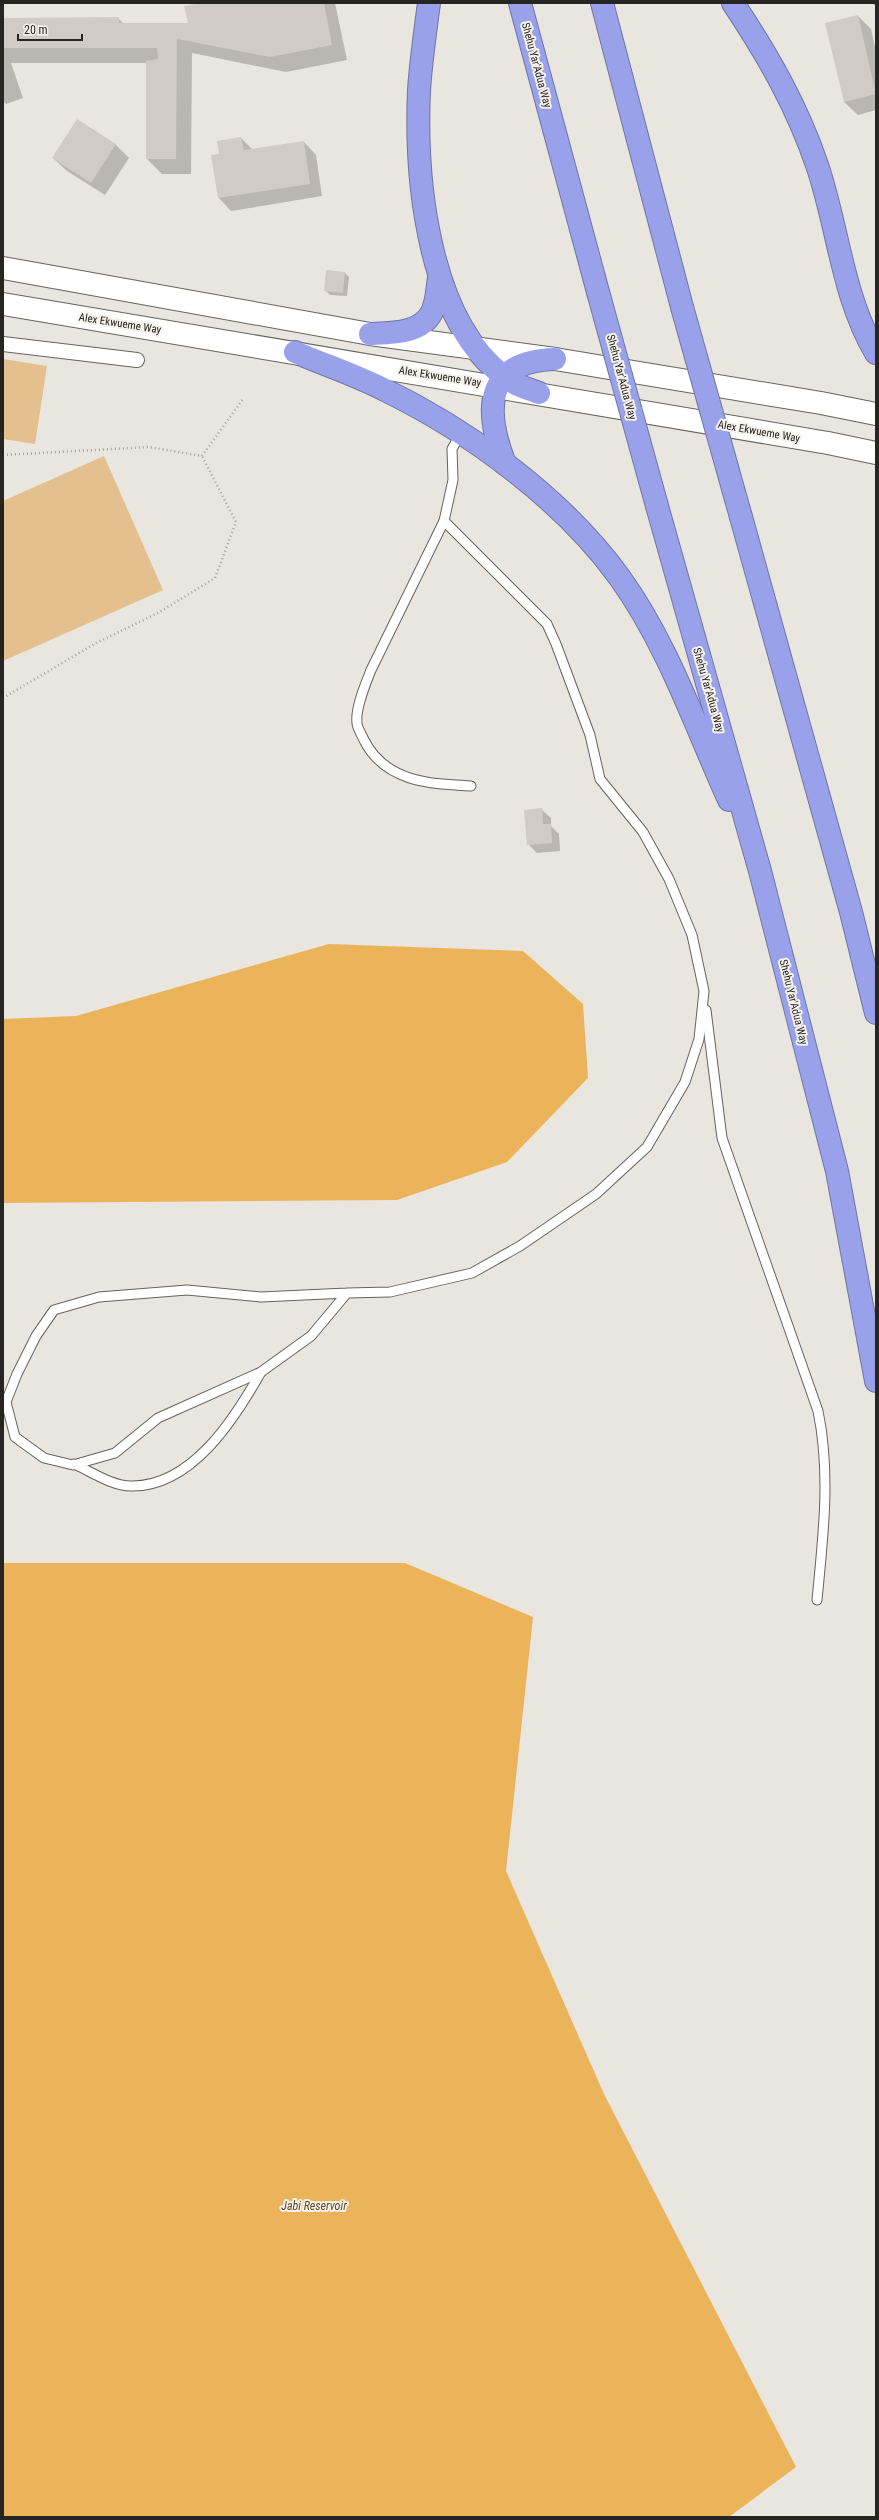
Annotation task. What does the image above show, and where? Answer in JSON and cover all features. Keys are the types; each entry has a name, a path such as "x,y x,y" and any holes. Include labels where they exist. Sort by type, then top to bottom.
{"highway":[{"path":"429,3 419,90 419,135 428,225 439,278 450,306 475,349 501,381 512,382 539,393"},
{"name":"Shehu Yar'Adua Way","path":"520,3 657,506 760,871 837,1171 876,1381"},
{"path":"602,3 682,307 851,912 876,1014"},
{"path":"733,3 781,80 801,122 818,166 855,306 876,353"},
{"path":"370,334 402,332 425,321 432,313 439,278"},
{"path":"295,352 384,389 433,415 505,464 556,506 593,542 621,578 648,623 674,673 760,871"},
{"path":"505,464 493,426 493,406 501,381 512,368 525,362 555,359"}],"street":[{"path":"3,268 370,334 555,359 822,403 876,414"},
{"name":"Alex Ekwueme Way","path":"3,304 295,352 501,381"},
{"path":"3,344 137,360"},
{"name":"Alex Ekwueme Way","path":"539,393 798,437 876,453"}],"lane":[{"path":"461,433 452,449 453,480 444,521 371,670 362,692 357,723 368,746 380,761 408,779 432,784 471,786"},
{"path":"444,521 547,624 590,735 600,779 643,832 669,879 692,935 704,991 722,1138 818,1411 824,1440 826,1516 817,1600"},
{"path":"262,1372 242,1406 221,1435 193,1461 170,1478 131,1486 110,1481 74,1464 44,1458 15,1437 6,1402 17,1374 36,1336 54,1310 99,1297 187,1290 261,1297 390,1292 472,1273 520,1246 596,1194 647,1147 685,1082 699,1039 704,991"},
{"path":"74,1464 115,1452 158,1418 262,1372 311,1336 347,1293"}],"path":[{"path":"202,456 243,399"},
{"path":"3,455 149,447 202,456"},
{"path":"3,698 96,643 158,613 215,578 236,522 202,456"}],"shaded area":[{"path":"3,359 47,366 35,444 3,439"},
{"path":"104,456 163,590 3,661 3,501"}],"water":[{"path":"329,944 523,951 583,1004 588,1078 507,1162 397,1200 3,1203 3,1019 76,1016"},
{"name":"Jabi Reservoir","path":"3,1563 405,1563 533,1617 506,1871 604,2094 796,2467 729,2517 3,2517"}],"building":[{"path":"200,3 324,3 332,45 270,57 177,39 176,159 146,159 146,61 158,59 157,48 3,48 3,18 119,17 119,23 188,23 184,6"},
{"path":"858,15 876,94 844,102 825,23"},
{"path":"77,119 116,144 91,183 52,158"},
{"path":"241,137 244,150 304,141 310,184 218,198 211,155 219,154 217,141"},
{"path":"326,270 345,272 343,293 324,291"},
{"path":"542,808 543,824 551,824 552,843 527,845 524,810"}]}
